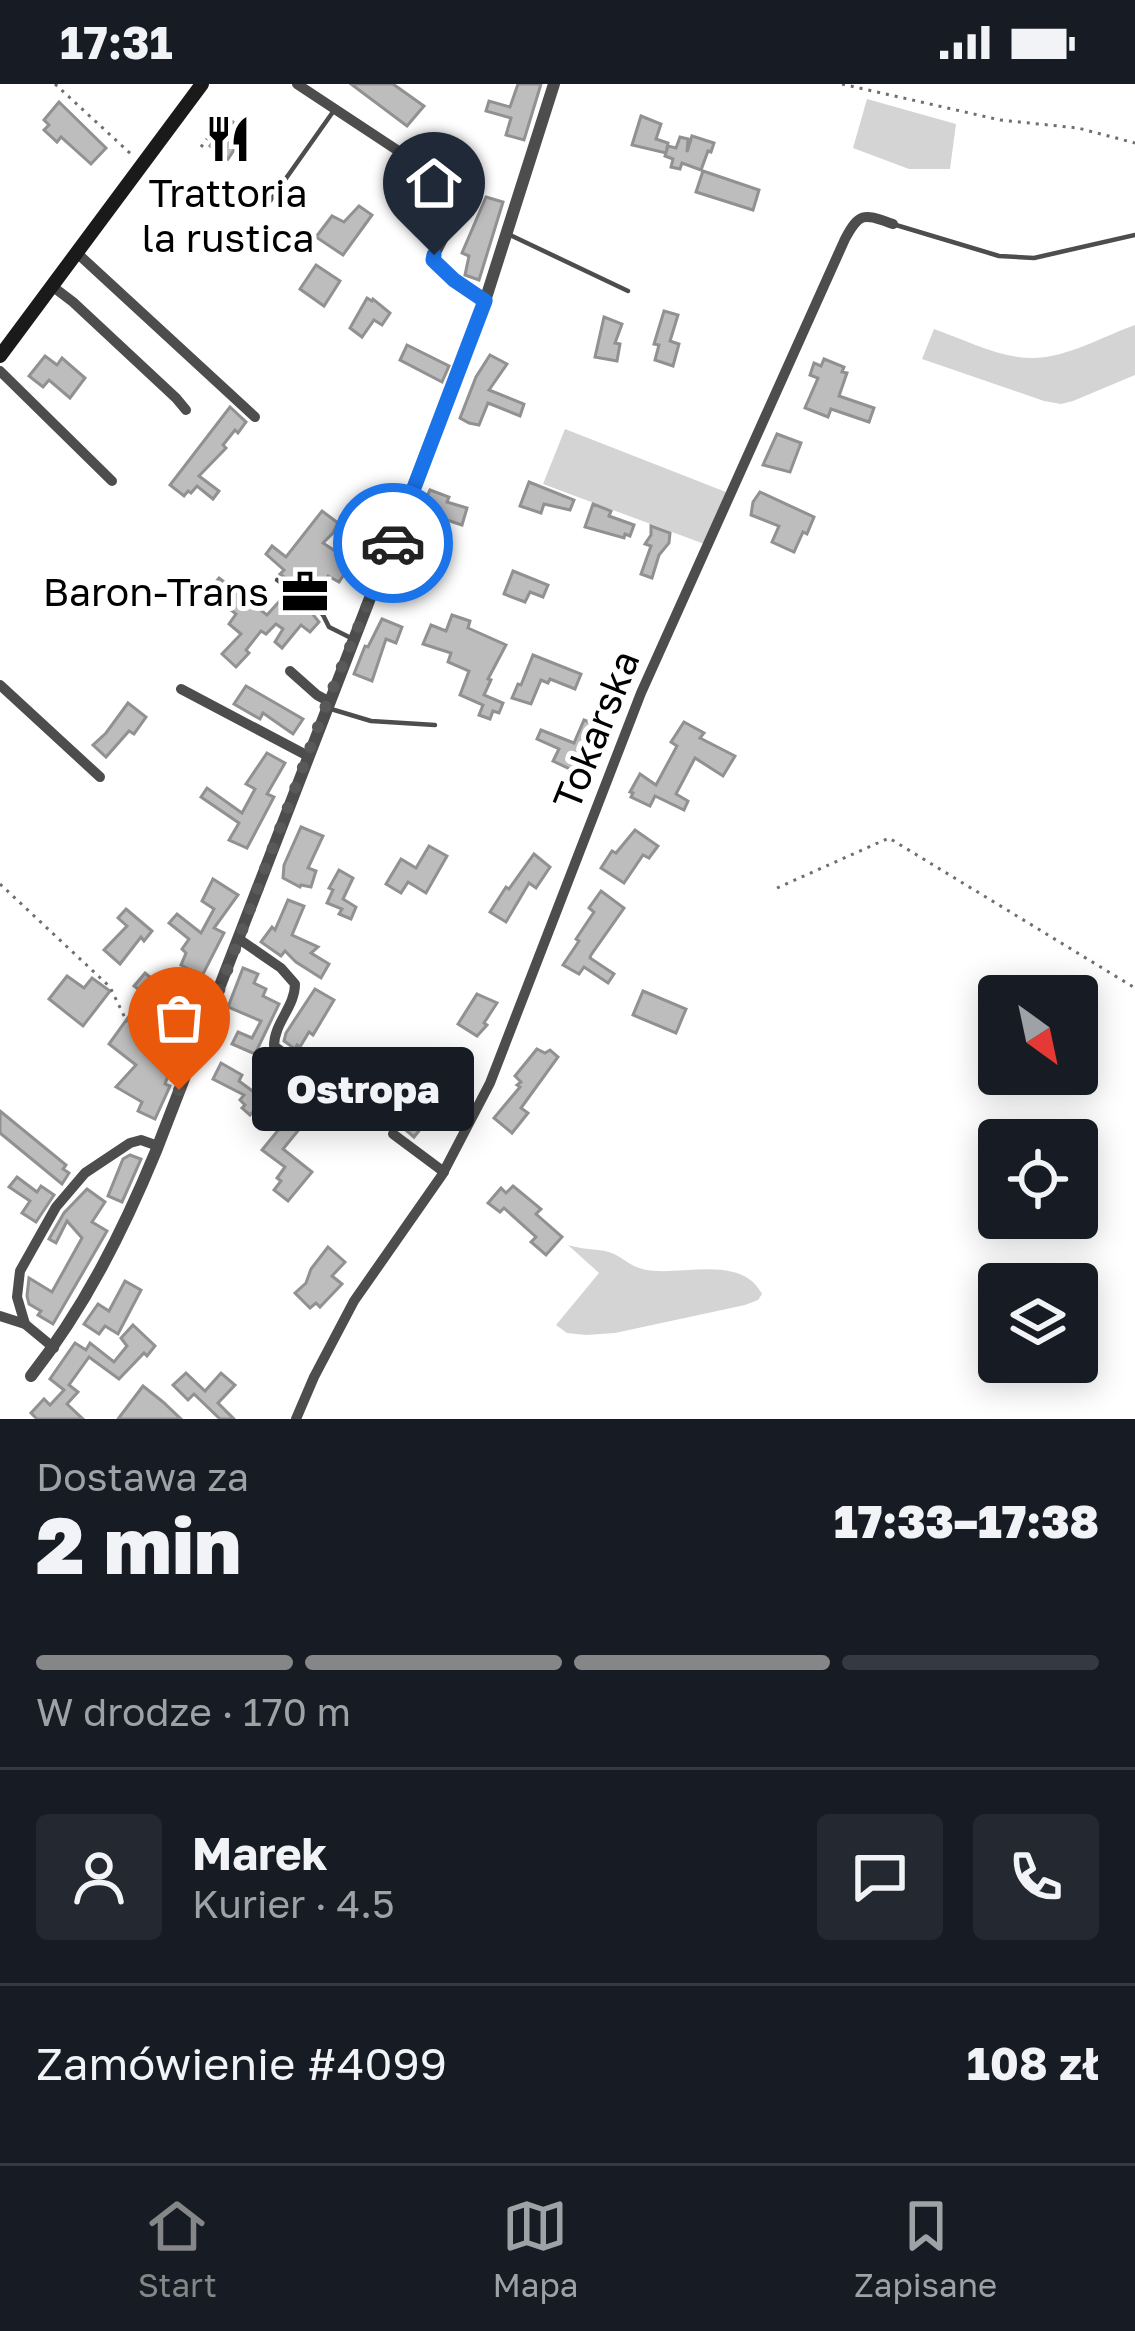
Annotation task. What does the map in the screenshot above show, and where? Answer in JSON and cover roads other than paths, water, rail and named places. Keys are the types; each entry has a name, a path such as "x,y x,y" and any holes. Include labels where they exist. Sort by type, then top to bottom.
{"main road":[{"path":"0,356 202,84"}],"street":[{"path":"297,84 454,188 458,207 433,260 485,301"},
{"path":"32,1376 110,1255 158,1146 485,301 554,84"},
{"name":"Tokarska","path":"296,1419 354,1301 444,1172 490,1083 646,680 845,239 856,219 863,216 893,224"},
{"path":"77,253 255,417"},
{"path":"52,286 186,410"},
{"path":"0,370 112,482"},
{"path":"379,503 403,518"},
{"path":"290,671 327,704"},
{"path":"0,685 100,777"},
{"path":"181,689 308,756"},
{"path":"239,939 296,984 274,1046 331,1087"},
{"path":"393,1134 444,1172"},
{"path":"25,1324 17,1297 20,1271 69,1189 130,1143 141,1140 158,1146"},
{"path":"0,1316 25,1324 54,1348"}],"lane":[{"path":"270,201 335,109"},
{"name":"Tokarska","path":"893,224 999,256 1034,258 1135,235"},
{"path":"508,234 628,291"},
{"path":"277,580 323,615 329,627 353,639"},
{"path":"327,704 371,721 435,725"}],"place":[{"name":"Trattoria la rustica","path":"228,139"},
{"name":"Baron-Trans","path":"305,592"},
{"name":"Ostropa","path":"179,1090"}]}
